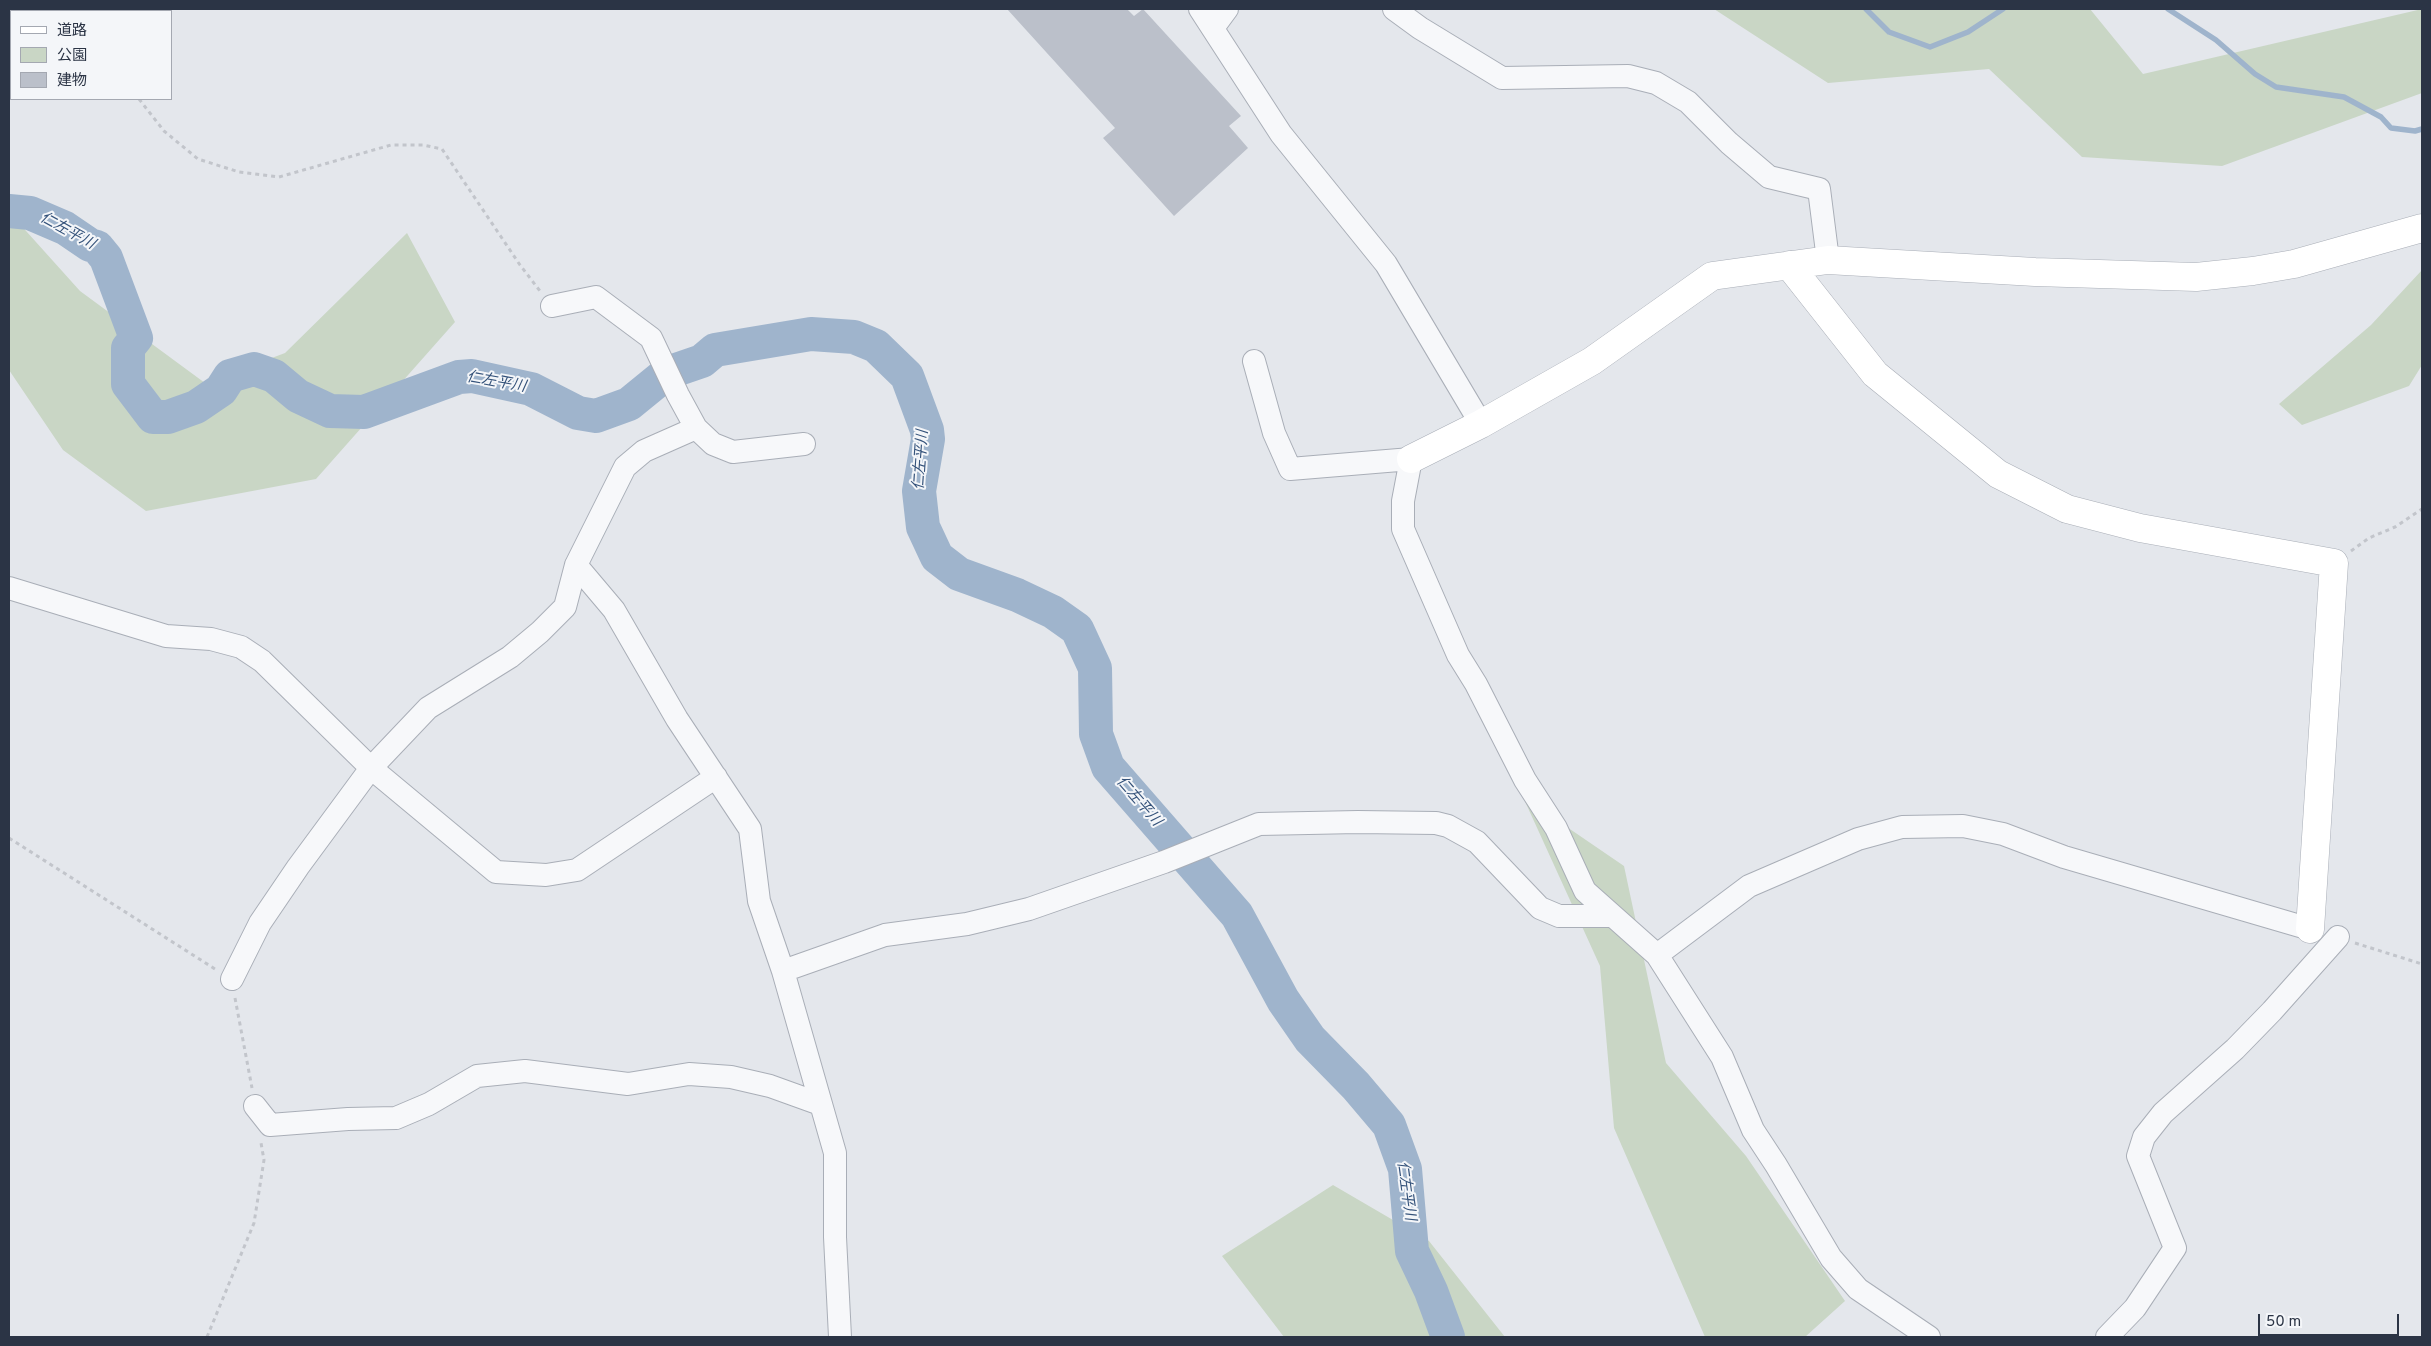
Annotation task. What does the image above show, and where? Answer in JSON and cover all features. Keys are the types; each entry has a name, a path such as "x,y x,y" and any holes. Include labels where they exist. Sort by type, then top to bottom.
{"street":[{"path":"1200,9 1280,134 1386,264 1481,424"},
{"path":"1213,28 1228,9"},
{"path":"1394,9 1420,28 1502,78 1628,76 1656,83 1688,102 1729,143 1769,177 1819,189 1828,260"},
{"path":"1254,362 1274,433 1290,468 1411,459 1481,424 1592,361 1712,276 1828,260 2005,270 2196,276 2253,271 2294,264 2422,228"},
{"path":"1657,955 1749,886 1858,839 1902,827 1963,826 2003,834 2064,856 2310,928 2334,563 2140,528 2067,509 1998,474 1875,374 1789,265"},
{"path":"552,306 596,297 651,338 696,428 713,444 733,452 804,444"},
{"path":"232,978 260,923 298,867 371,768 428,708 510,657 540,632 565,606 576,565 625,467 644,451 696,428"},
{"path":"1411,459 1403,501 1403,529 1458,655 1476,684 1525,780 1556,828 1585,891 1657,955 1722,1057 1753,1130 1831,1258 1858,1289 1929,1337"},
{"path":"576,565 614,610 677,719 750,829 759,901 783,971 834,1153 835,1237 840,1337"},
{"path":"9,588 166,636 211,639 241,648 262,661 371,768 496,872 519,875 546,875 576,870 716,777"},
{"path":"783,971 885,935 967,924 1030,909 1164,862 1259,824 1358,822 1442,825 1477,842 1540,908 1559,916 1611,916"},
{"path":"2107,1337 2135,1308 2175,1248 2138,1156 2144,1137 2163,1113 2235,1049 2338,938"},
{"path":"255,1106 270,1125 348,1119 396,1118 429,1104 477,1076 525,1071 628,1084 690,1074 731,1077 770,1086 820,1104"}],"path":[{"path":"139,100 164,131 198,159 239,172 279,177 391,145 423,145 442,149 520,264 552,306"},
{"path":"2334,563 2369,538 2395,527 2422,509"},
{"path":"9,838 171,942 232,978 255,1106"},
{"path":"2338,938 2422,964"},
{"path":"207,1337 254,1223 264,1160 261,1142"}],"green space":[{"path":"1714,9 2090,9 2143,74 2422,9 2422,93 2222,166 2082,157 1989,69 1828,83"},
{"path":"9,212 80,291 205,383 285,353 407,233 455,322 316,479 146,511 63,450 9,370"},
{"path":"2422,270 2422,365 2409,386 2302,425 2279,404 2371,325"},
{"path":"1523,797 1624,866 1666,1063 1746,1156 1845,1301 1805,1337 1705,1337 1614,1128 1600,966"},
{"path":"1333,1185 1429,1241 1505,1337 1284,1337 1222,1256"}],"building":[{"path":"1007,9 1127,9 1134,16 1143,9 1241,116 1229,126 1248,148 1174,216 1103,138 1115,128"}],"waterway":[{"path":"1866,9 1889,32 1930,47 1968,32 2003,9"},
{"path":"2168,9 2216,40 2255,74 2276,87 2344,97 2381,117 2391,128 2415,131 2422,129"},
{"name":"仁左平川","path":"9,211 30,213 65,228 90,245 97,247 106,258 136,338 128,348 128,384 153,417 168,417 196,407 221,390 230,376 254,369 274,376 298,396 330,411 364,412 459,377 472,376 531,389 578,413 596,416 629,404 667,373 702,361 715,350 811,334 854,337 876,346 907,376 927,430 928,439 919,491 923,527 937,557 959,574 1017,595 1053,612 1077,629 1095,668 1096,734 1108,767 1237,915 1283,1000 1310,1039 1356,1086 1389,1125 1405,1169 1412,1251 1431,1291 1448,1337"}]}
